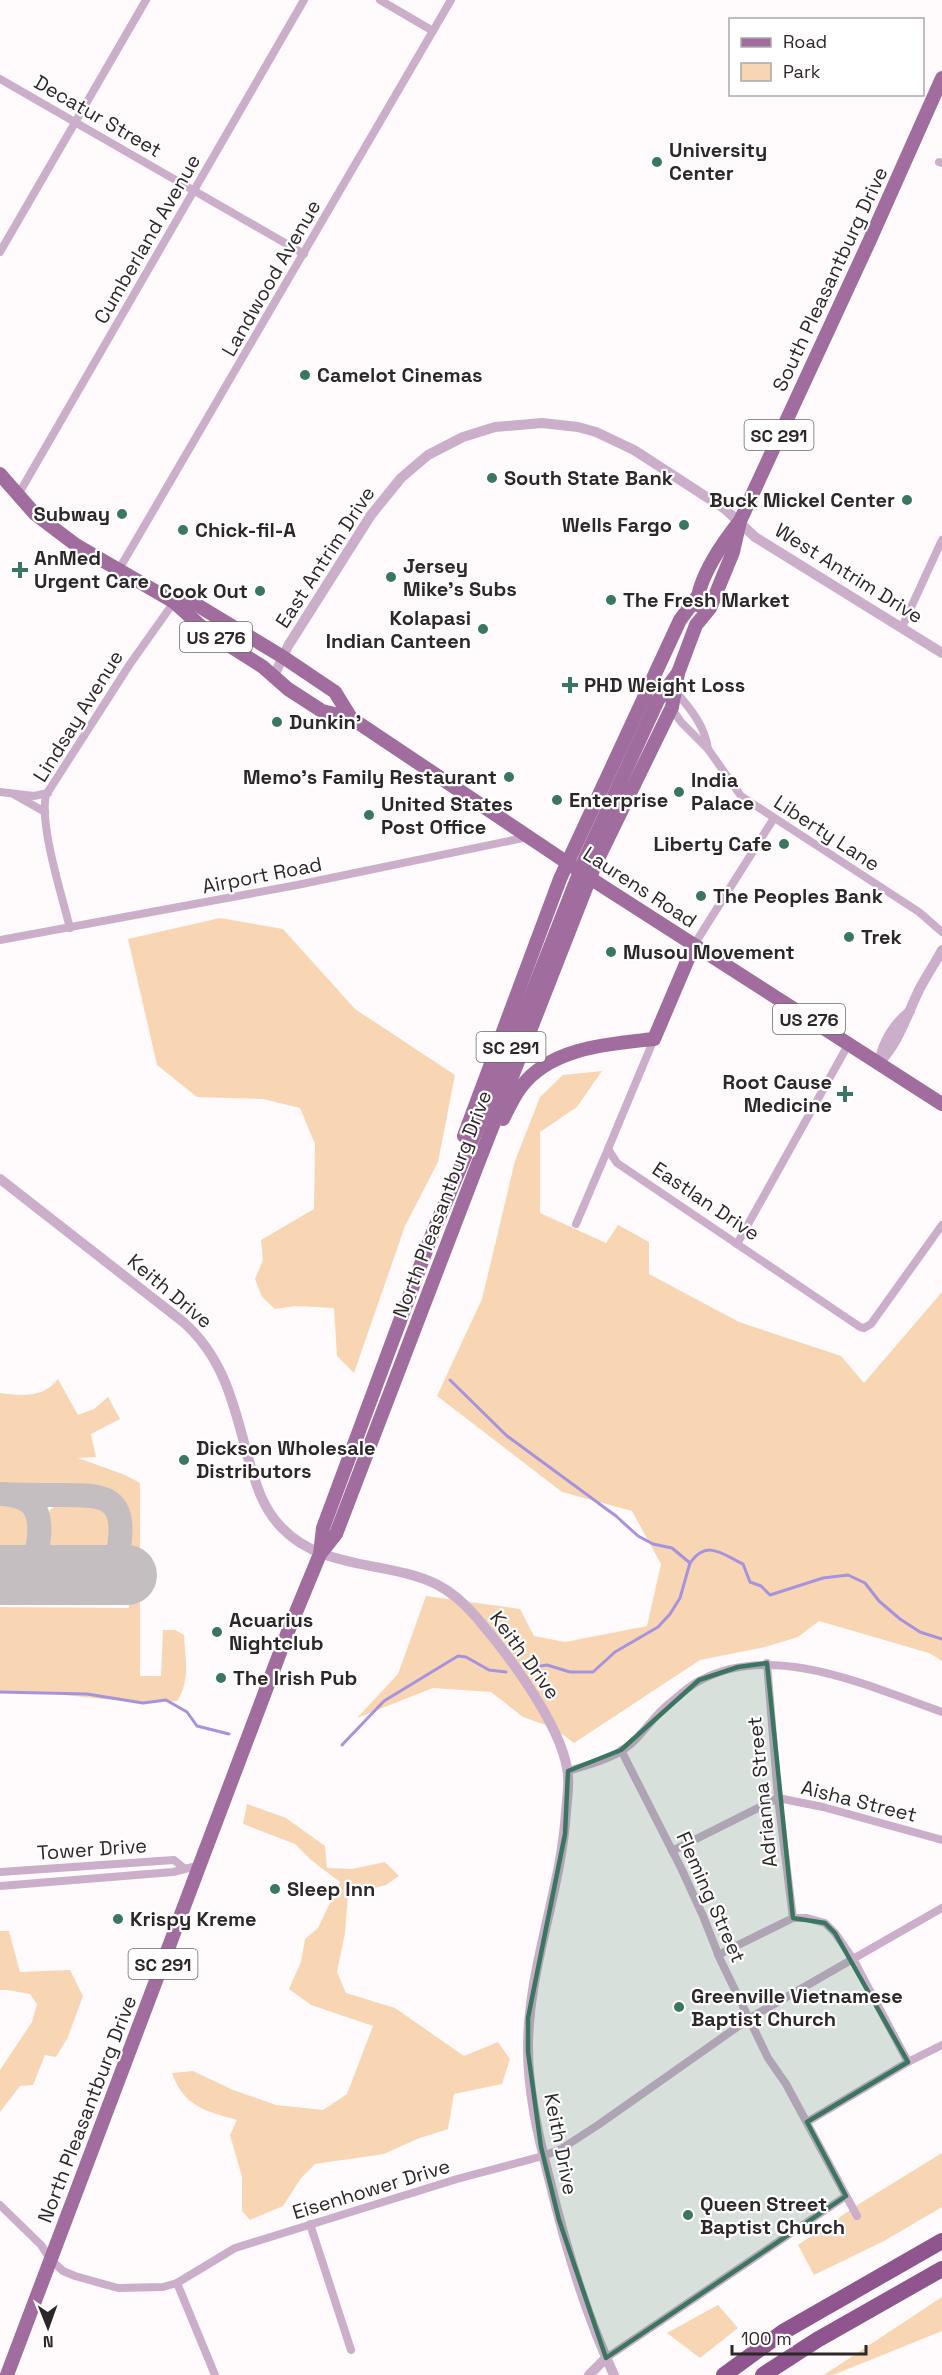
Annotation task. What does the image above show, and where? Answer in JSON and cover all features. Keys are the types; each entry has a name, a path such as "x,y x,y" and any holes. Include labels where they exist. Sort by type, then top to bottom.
{"highway":[{"path":"724,2375 783,2332 942,2241"},
{"path":"763,2375 817,2340 942,2269"}],"main road":[{"name":"South Pleasantburg Drive","path":"696,625 697,597 721,544 740,521 942,78"},
{"name":"Laurens Road","path":"0,474 41,519 76,545 174,602 205,630 274,676 288,689 322,711 351,718 528,837 580,864 596,882 942,1104"},
{"name":"SC 291","path":"580,864 672,707 678,673 696,625 710,608 733,552 740,521"},
{"path":"580,864 680,620 697,597"},
{"name":"Laurens Road","path":"174,602 197,604 283,657 335,692 351,718"},
{"name":"SC 291","path":"580,864 658,700 678,673"},
{"name":"North Pleasantburg Drive","path":"320,1554 336,1534 432,1286 477,1166 580,864"},
{"name":"North Pleasantburg Drive","path":"7,2375 287,1634 320,1554 323,1528 416,1281 463,1138 580,864"},
{"path":"477,1166 521,1086 542,1068 579,1050 654,1039 694,945"}],"street":[{"path":"0,252 146,0"},
{"name":"Cumberland Avenue","path":"18,495 304,0"},
{"path":"380,0 433,31"},
{"name":"Landwood Avenue","path":"118,571 451,0"},
{"name":"Decatur Street","path":"0,79 304,254"},
{"name":"East Antrim Drive","path":"274,676 283,657 371,515 401,478 428,455 446,445 495,427 542,423 578,427 596,432 634,450 740,521"},
{"name":"West Antrim Drive","path":"740,521 755,537 942,652"},
{"path":"902,627 942,540"},
{"name":"Lindsay Avenue","path":"70,928 48,836 44,803 124,672 174,602"},
{"name":"Liberty Lane","path":"675,691 706,734 708,749"},
{"name":"Liberty Lane","path":"658,700 672,707 681,722 708,749 741,796 919,912 942,932"},
{"path":"0,792 15,795 48,793"},
{"path":"15,795 45,812"},
{"path":"694,945 774,818"},
{"name":"Airport Road","path":"0,940 297,885 528,837"},
{"path":"879,1063 890,1052 906,1023 920,988 942,950"},
{"path":"576,1224 654,1039"},
{"path":"737,1244 848,1045"},
{"name":"Eastlan Drive","path":"608,1149 620,1167 864,1328 872,1324 942,1225"},
{"name":"Keith Drive","path":"0,1179 198,1335 211,1353 228,1389 262,1503 280,1526 299,1544 320,1554 419,1578 438,1585 465,1605 508,1658 551,1723 568,1771 563,1847 528,2018 529,2072 543,2156 559,2220 590,2317 614,2375"},
{"path":"568,1771 602,1761 621,1750 636,1740 658,1712 699,1680 738,1666 767,1663 795,1666 839,1678 942,1713"},
{"name":"Adrianna Street","path":"767,1663 778,1798 793,1918"},
{"name":"Fleming Street","path":"621,1750 672,1851 703,1916 718,1955 768,2058 786,2084 857,2216"},
{"name":"Aisha Street","path":"672,1851 778,1798 823,1807 942,1840"},
{"name":"Tower Drive","path":"0,1872 174,1860 184,1868"},
{"name":"Tower Drive","path":"0,1886 173,1872 201,1866"},
{"name":"Eisenhower Drive","path":"0,2205 41,2245 51,2260 63,2271 118,2288 163,2287 177,2283 235,2248 457,2179 543,2156 561,2148 598,2125 750,2018 942,1908"},
{"path":"718,1955 793,1918 807,1918 825,1923 853,1959 908,2062"},
{"path":"807,2122 908,2062 942,2045"},
{"path":"589,2375 606,2358 846,2196"},
{"path":"310,2224 351,2350"},
{"path":"177,2283 215,2375"}],"highlighted area":[{"path":"767,1663 793,1918 825,1923 835,1933 908,2062 807,2122 846,2196 606,2358 559,2220 541,2147 528,2052 528,2018 565,1834 568,1771 621,1750 699,1680 738,1667"}],"green space":[{"path":"220,918 283,929 355,1009 455,1075 438,1162 405,1226 354,1373 337,1356 334,1308 295,1306 275,1309 262,1297 255,1279 263,1260 261,1240 314,1209 315,1144 300,1108 263,1099 197,1097 157,1065 128,939"},
{"path":"602,1071 577,1107 540,1132 540,1213 606,1243 618,1225 649,1242 649,1274 739,1322 841,1356 864,1383 942,1292 942,1661 929,1653 819,1621 798,1637 765,1647 700,1660 574,1743 554,1728 523,1717 491,1692 433,1688 357,1718 398,1674 426,1596 520,1609 534,1636 565,1642 647,1626 661,1564 632,1511 562,1492 437,1396 482,1299 515,1161 540,1097 563,1075"},
{"path":"58,1379 78,1415 94,1409 108,1397 120,1419 91,1434 96,1457 78,1458 125,1475 140,1483 140,1676 161,1676 163,1630 175,1630 184,1635 186,1677 177,1701 111,1700 0,1691 0,1607 129,1608 128,1515 118,1499 102,1488 0,1488 0,1393 24,1395 39,1393"},
{"path":"0,1503 18,1506 28,1514 32,1527 30,1546 0,1546"},
{"path":"73,1503 94,1506 107,1512 112,1525 111,1547 49,1546 46,1525 50,1510 57,1505"},
{"path":"247,1804 286,1818 325,1846 327,1868 352,1869 385,1862 399,1876 386,1885 348,1895 345,1933 337,1972 346,1993 395,2008 464,2056 498,2042 510,2059 502,2084 454,2094 448,2129 417,2139 384,2154 315,2164 301,2178 283,2206 250,2220 242,2211 242,2177 230,2135 237,2120 197,2106 183,2093 172,2073 193,2071 233,2090 276,2105 323,2110 347,2094 373,2026 311,2005 289,1989 301,1962 305,1939 318,1928 340,1882 311,1860 295,1844 243,1824"},
{"path":"0,1931 9,1931 20,1972 70,1970 83,1996 68,2037 56,2057 45,2055 33,2085 20,2086 0,2112 0,2070 32,2022 37,2004 30,1994 0,1990"},
{"path":"942,2153 942,2207 884,2241 814,2275 798,2245"},
{"path":"942,2297 942,2331 833,2375 824,2375"},
{"path":"718,2305 738,2328 700,2358 667,2333"}],"waterway":[{"path":"450,1380 507,1436 616,1516 638,1536 653,1544 672,1548 690,1563 702,1552 709,1550 721,1553 743,1564 750,1582 761,1586 770,1595 823,1578 848,1575 865,1583 879,1601 900,1619 920,1632 942,1639"},
{"path":"527,1668 547,1665 570,1672 593,1672 615,1652 658,1627 670,1614 680,1598 690,1563"},
{"path":"342,1745 384,1701 458,1656 466,1657 489,1670 506,1672"},
{"path":"0,1692 87,1694 143,1703 166,1700 187,1712 197,1726 229,1734"}],"taxiway":[{"path":"0,1494 89,1496 109,1501 119,1517 121,1530 119,1547 111,1565 93,1575"},
{"path":"8,1575 26,1569 35,1556 39,1538 39,1520 33,1506 26,1500 12,1495"}],"runway":[{"path":"0,1575 127,1575"}],"place":[{"name":"University Center","path":"657,162"},
{"name":"Camelot Cinemas","path":"305,375"},
{"name":"South State Bank","path":"492,478"},
{"name":"Buck Mickel Center","path":"907,500"},
{"name":"Subway","path":"122,514"},
{"name":"Wells Fargo","path":"684,525"},
{"name":"Chick-fil-A","path":"183,530"},
{"name":"AnMed Urgent Care","path":"20,570"},
{"name":"Jersey Mike's Subs","path":"391,577"},
{"name":"Cook Out","path":"260,591"},
{"name":"The Fresh Market","path":"611,600"},
{"name":"Kolapasi Indian Canteen","path":"483,629"},
{"name":"PHD Weight Loss","path":"570,685"},
{"name":"Dunkin'","path":"277,722"},
{"name":"Memo's Family Restaurant","path":"509,777"},
{"name":"India Palace","path":"679,792"},
{"name":"Enterprise","path":"557,800"},
{"name":"United States Post Office","path":"369,815"},
{"name":"Liberty Cafe","path":"784,844"},
{"name":"The Peoples Bank","path":"701,896"},
{"name":"Trek","path":"849,937"},
{"name":"Musou Movement","path":"611,952"},
{"name":"Root Cause Medicine","path":"845,1094"},
{"name":"Dickson Wholesale Distributors","path":"184,1460"},
{"name":"Acuarius Nightclub","path":"217,1632"},
{"name":"The Irish Pub","path":"221,1678"},
{"name":"Sleep Inn","path":"275,1889"},
{"name":"Krispy Kreme","path":"118,1919"},
{"name":"Greenville Vietnamese Baptist Church","path":"679,2007"},
{"name":"Queen Street Baptist Church","path":"688,2215"}]}
